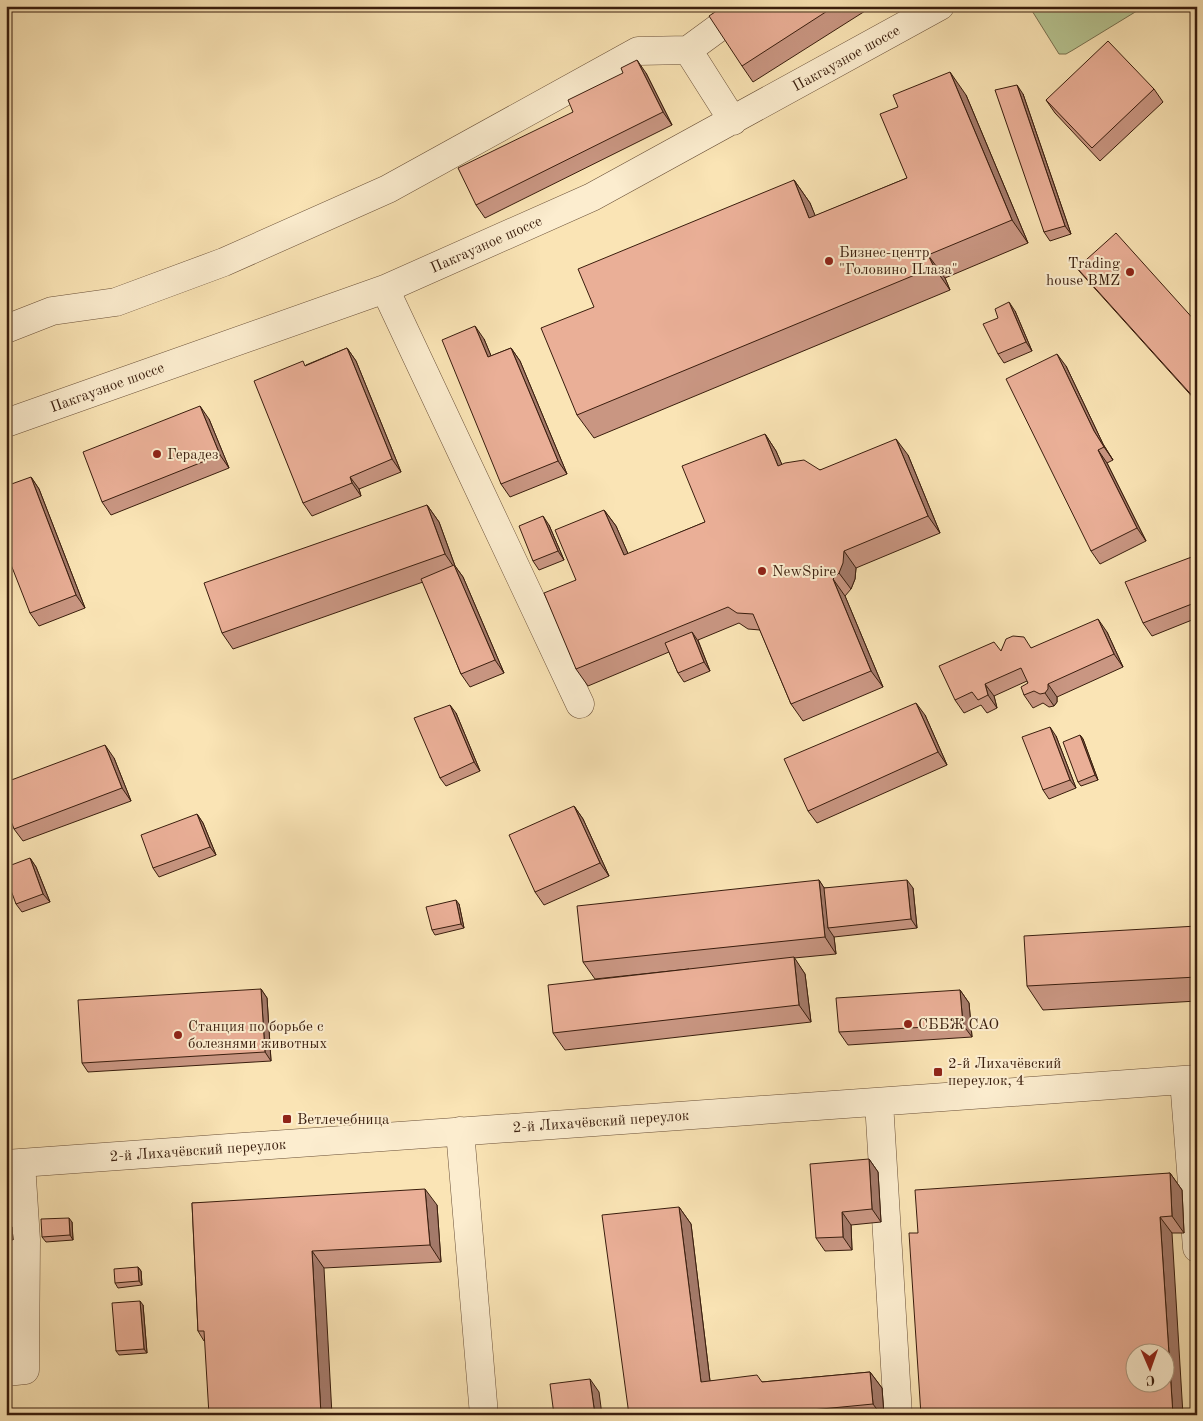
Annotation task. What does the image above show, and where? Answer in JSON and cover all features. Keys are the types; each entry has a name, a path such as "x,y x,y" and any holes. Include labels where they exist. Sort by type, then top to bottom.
{"street":[{"path":"6,329 52,312 116,302 224,262 388,189 638,51 688,50 748,6"},
{"name":"Пакгаузное шоссе","path":"6,423 385,289 592,197 940,6"},
{"path":"688,50 733,121"},
{"path":"385,289 580,704"},
{"path":"1191,1079 1197,1248"},
{"name":"2-й Лихачёвский переулок","path":"14,1163 1191,1079"},
{"path":"879,1102 898,1415"},
{"path":"460,1131 484,1415"},
{"path":"6,1372 25,1370 26,1240 14,1163"}],"green space":[{"path":"1029,6 1145,6 1066,54 1059,54"}],"building":[{"path":"724,6 835,6 742,66 709,16"},
{"path":"1108,41 1154,89 1092,148 1046,100"},
{"path":"637,60 663,112 476,205 458,168 573,112 568,100 623,73 621,68"},
{"name":"Бизнес-центр \"Головино Плаза\"","path":"950,72 1012,220 928,255 934,267 577,415 541,328 594,307 578,269 794,180 809,218 907,178 880,114 898,107 893,95"},
{"path":"1017,85 1065,226 1044,232 995,90"},
{"path":"1116,233 1197,323 1197,401 1077,268"},
{"path":"1009,302 1026,342 998,354 983,324 998,318 995,309"},
{"path":"475,326 488,357 511,348 558,461 501,484 442,340"},
{"path":"347,348 392,459 350,477 352,483 303,503 254,381 303,361 305,366"},
{"path":"1057,354 1094,431 1104,447 1098,450 1137,528 1091,551 1006,379"},
{"path":"200,406 220,455 102,502 83,452"},
{"path":"765,434 778,466 804,460 820,470 896,439 928,516 844,551 843,563 839,573 833,579 871,671 791,704 753,614 737,613 728,607 576,669 544,593 576,580 555,530 604,510 624,555 705,522 682,466"},
{"path":"31,477 76,595 30,613 6,552 6,486"},
{"path":"427,505 445,554 222,633 204,583"},
{"path":"543,516 558,551 533,561 519,526"},
{"path":"1197,555 1197,602 1143,623 1125,582"},
{"path":"454,565 495,660 461,674 421,579"},
{"path":"1098,619 1114,654 1048,684 1048,689 1045,693 1040,694 1034,691 1024,695 1021,687 1028,683 1021,668 985,684 988,695 978,700 972,692 955,700 939,666 994,642 1001,651 1006,639 1013,636 1024,637 1031,648"},
{"path":"692,632 704,662 678,673 665,643"},
{"path":"916,703 938,752 808,811 784,759"},
{"path":"450,705 474,762 440,778 414,718"},
{"path":"1050,727 1070,780 1043,790 1022,737"},
{"path":"1080,735 1095,775 1078,782 1063,742"},
{"path":"105,745 122,788 14,829 6,808 6,782"},
{"path":"574,806 600,863 535,892 509,835"},
{"path":"197,814 210,847 153,868 141,835"},
{"path":"30,858 43,894 16,904 6,877 6,867"},
{"path":"819,880 825,937 583,962 577,906"},
{"path":"907,880 911,919 828,928 824,888"},
{"path":"456,900 461,924 432,930 426,907"},
{"path":"1197,926 1197,977 1027,986 1024,936"},
{"path":"794,957 799,1005 553,1033 548,985"},
{"name":"Станция по борьбе с болезнями животных","path":"261,989 265,1052 82,1063 78,1000"},
{"path":"960,990 963,1025 839,1032 836,998"},
{"path":"869,1159 872,1209 842,1212 843,1237 816,1238 810,1164"},
{"path":"1170,1173 1172,1216 1160,1217 1168,1344 1126,1344 1126,1394 1172,1394 1173,1415 921,1415 909,1233 918,1233 915,1190"},
{"path":"425,1189 430,1245 312,1251 321,1415 209,1415 204,1331 198,1331 192,1203"},
{"path":"679,1207 701,1382 757,1375 762,1382 870,1372 873,1404 770,1415 629,1415 602,1215"},
{"path":"69,1218 70,1235 42,1237 41,1219"},
{"path":"6,1223 9,1223 9,1236 6,1236"},
{"path":"138,1267 139,1281 115,1283 114,1269"},
{"path":"140,1301 144,1349 116,1351 112,1303"},
{"path":"590,1379 595,1415 554,1415 550,1384"}],"place":[{"name":"Бизнес-центр \"Головино Плаза\"","path":"829,261"},
{"name":"Trading house BMZ","path":"1130,272"},
{"name":"Герадез","path":"157,454"},
{"name":"NewSpire","path":"762,571"},
{"name":"СББЖ САО","path":"908,1024"},
{"name":"Станция по борьбе с болезнями животных","path":"178,1035"},
{"name":"2-й Лихачёвский переулок, 4","path":"938,1072"},
{"name":"Ветлечебница","path":"287,1119"}]}
